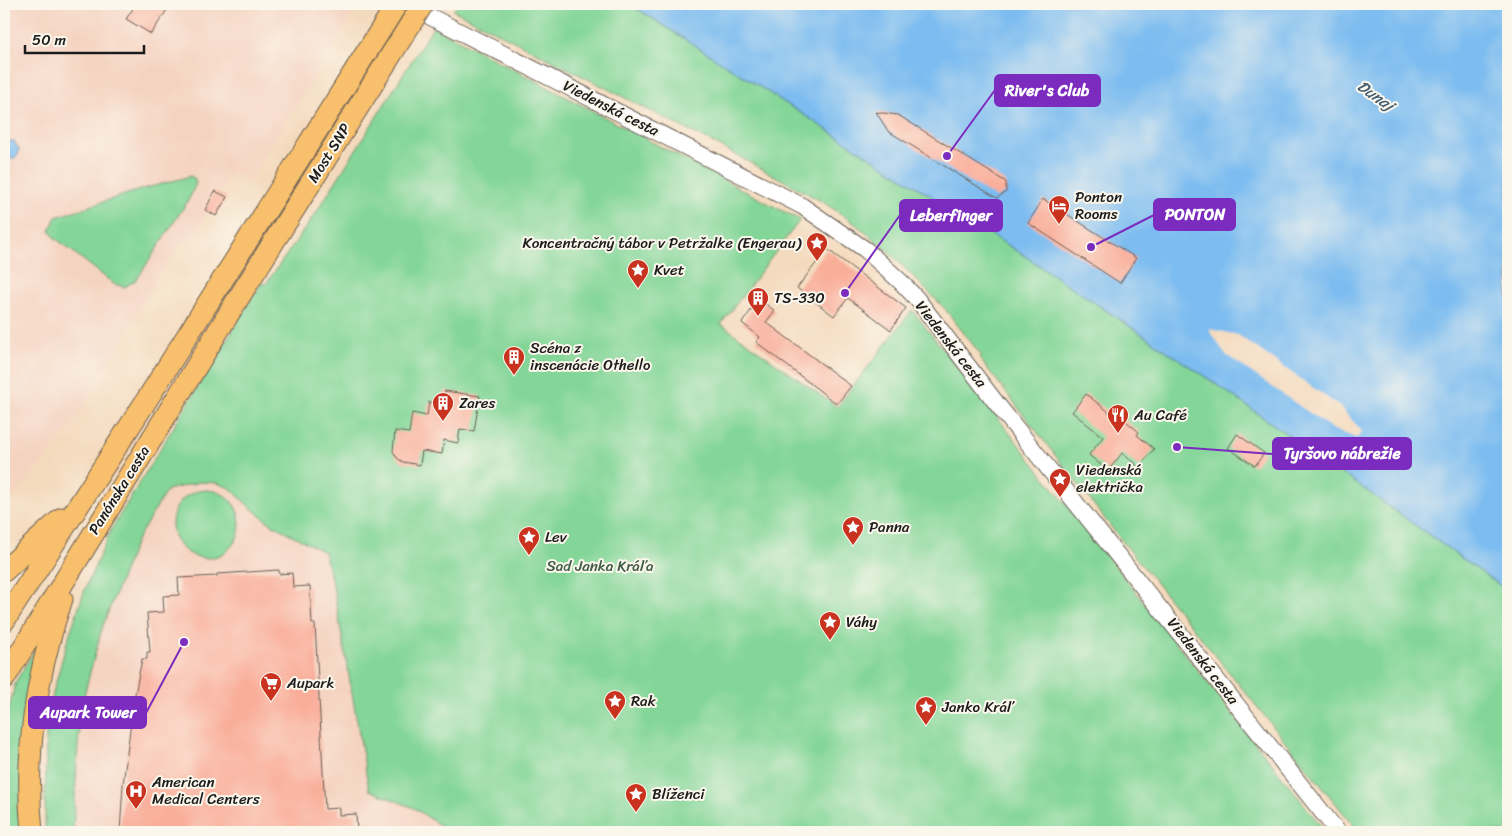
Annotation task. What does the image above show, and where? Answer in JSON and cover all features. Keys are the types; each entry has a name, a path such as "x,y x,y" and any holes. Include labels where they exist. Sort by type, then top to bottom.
{"main road":[{"name":"Most SNP","path":"217,290 396,4"},
{"name":"Most SNP","path":"236,302 426,10"},
{"name":"Panónska cesta","path":"4,621 217,290"},
{"name":"Panónska cesta","path":"4,679 236,302"},
{"path":"4,571 82,500"},
{"path":"32,832 28,799 31,726 55,620 77,558"}],"street":[{"name":"Viedenská cesta","path":"426,10 802,206 847,236 884,266 917,299 1338,832"}],"shaded area":[{"path":"4,4 359,4 249,181 232,171 194,237 179,246 163,268 72,426 4,508"},
{"path":"200,482 217,483 230,488 252,509 273,525 324,552 333,585 369,790 414,808 450,832 73,832 78,743 84,695 102,628 136,541 167,490"}],"green space":[{"path":"459,4 630,4 1025,256 1219,386 1508,591 1508,832 1359,832 1123,542 980,359 981,355 945,309 888,251 849,219 821,201 729,151 453,10"},
{"name":"Sad Janka Kráľa","path":"433,27 800,220 721,324 837,407 912,310 1326,832 450,832 414,808 369,790 333,585 324,552 273,525 252,509 230,488 217,483 200,482 167,490 136,541 102,628 84,695 78,743 73,832 45,832 46,730 54,689 85,589 112,528 262,282 265,285 316,213"},
{"path":"191,176 195,179 196,183 189,199 137,279 125,287 114,284 54,237 50,230 56,217 143,189"},
{"path":"199,490 213,490 225,495 235,505 240,517 240,531 235,543 225,553 213,558 199,558 187,553 177,543 172,531 172,517 177,505 187,495"},
{"path":"41,640 23,832 4,832 4,729 16,681"}],"water":[{"name":"Dunaj","path":"630,4 1508,4 1508,591 1219,386 1025,256"},
{"path":"14,141 19,149 18,155 13,159 4,158 4,143"}],"pier":[{"path":"1209,329 1238,335 1339,406 1362,431 1357,438 1334,430 1225,354"}],"building":[{"path":"136,4 171,4 151,34 126,19"},
{"path":"876,112 898,115 1006,182 1006,192 997,198 972,183 888,131"},
{"path":"215,191 227,197 216,216 205,210"},
{"path":"1043,199 1136,258 1120,283 1028,223"},
{"path":"827,249 906,308 891,330 848,298 834,316 797,288"},
{"path":"759,299 775,311 766,322 851,386 837,404 756,342 760,337 742,323"},
{"name":"Zares","path":"445,391 480,396 474,431 460,429 458,443 444,440 442,454 422,451 420,465 403,462 397,458 393,451 395,431 409,433 412,413 427,416 429,402 443,404"},
{"name":"Au Café","path":"1086,394 1118,419 1120,416 1139,432 1137,435 1154,449 1139,467 1122,453 1108,471 1089,455 1103,437 1072,412"},
{"path":"1237,434 1264,453 1255,466 1228,448"},
{"name":"Aupark","path":"279,570 279,574 292,573 293,587 310,586 312,624 315,624 325,809 339,808 339,815 356,814 357,832 120,832 131,714 142,659 147,659 147,652 150,652 147,613 164,612 163,596 179,595 178,578"}],"place":[{"name":"River's Club","path":"947,156"},
{"name":"Ponton Rooms","path":"1059,225"},
{"name":"PONTON","path":"1091,247"},
{"name":"Koncentračný tábor v Petržalke (Engerau)","path":"817,262"},
{"name":"Kvet","path":"638,289"},
{"name":"Leberfinger","path":"845,293"},
{"name":"TS-330","path":"758,317"},
{"name":"Scéna z inscenácie Othello","path":"514,376"},
{"name":"Zares","path":"443,422"},
{"name":"Au Café","path":"1118,434"},
{"name":"Tyršovo nábrežie","path":"1177,447"},
{"name":"Viedenská električka","path":"1060,498"},
{"name":"Panna","path":"853,546"},
{"name":"Lev","path":"529,556"},
{"name":"Váhy","path":"830,641"},
{"name":"Aupark Tower","path":"184,642"},
{"name":"Aupark","path":"271,702"},
{"name":"Rak","path":"615,720"},
{"name":"Janko Kráľ","path":"926,726"},
{"name":"American Medical Centers","path":"136,810"},
{"name":"Blíženci","path":"636,813"}]}
